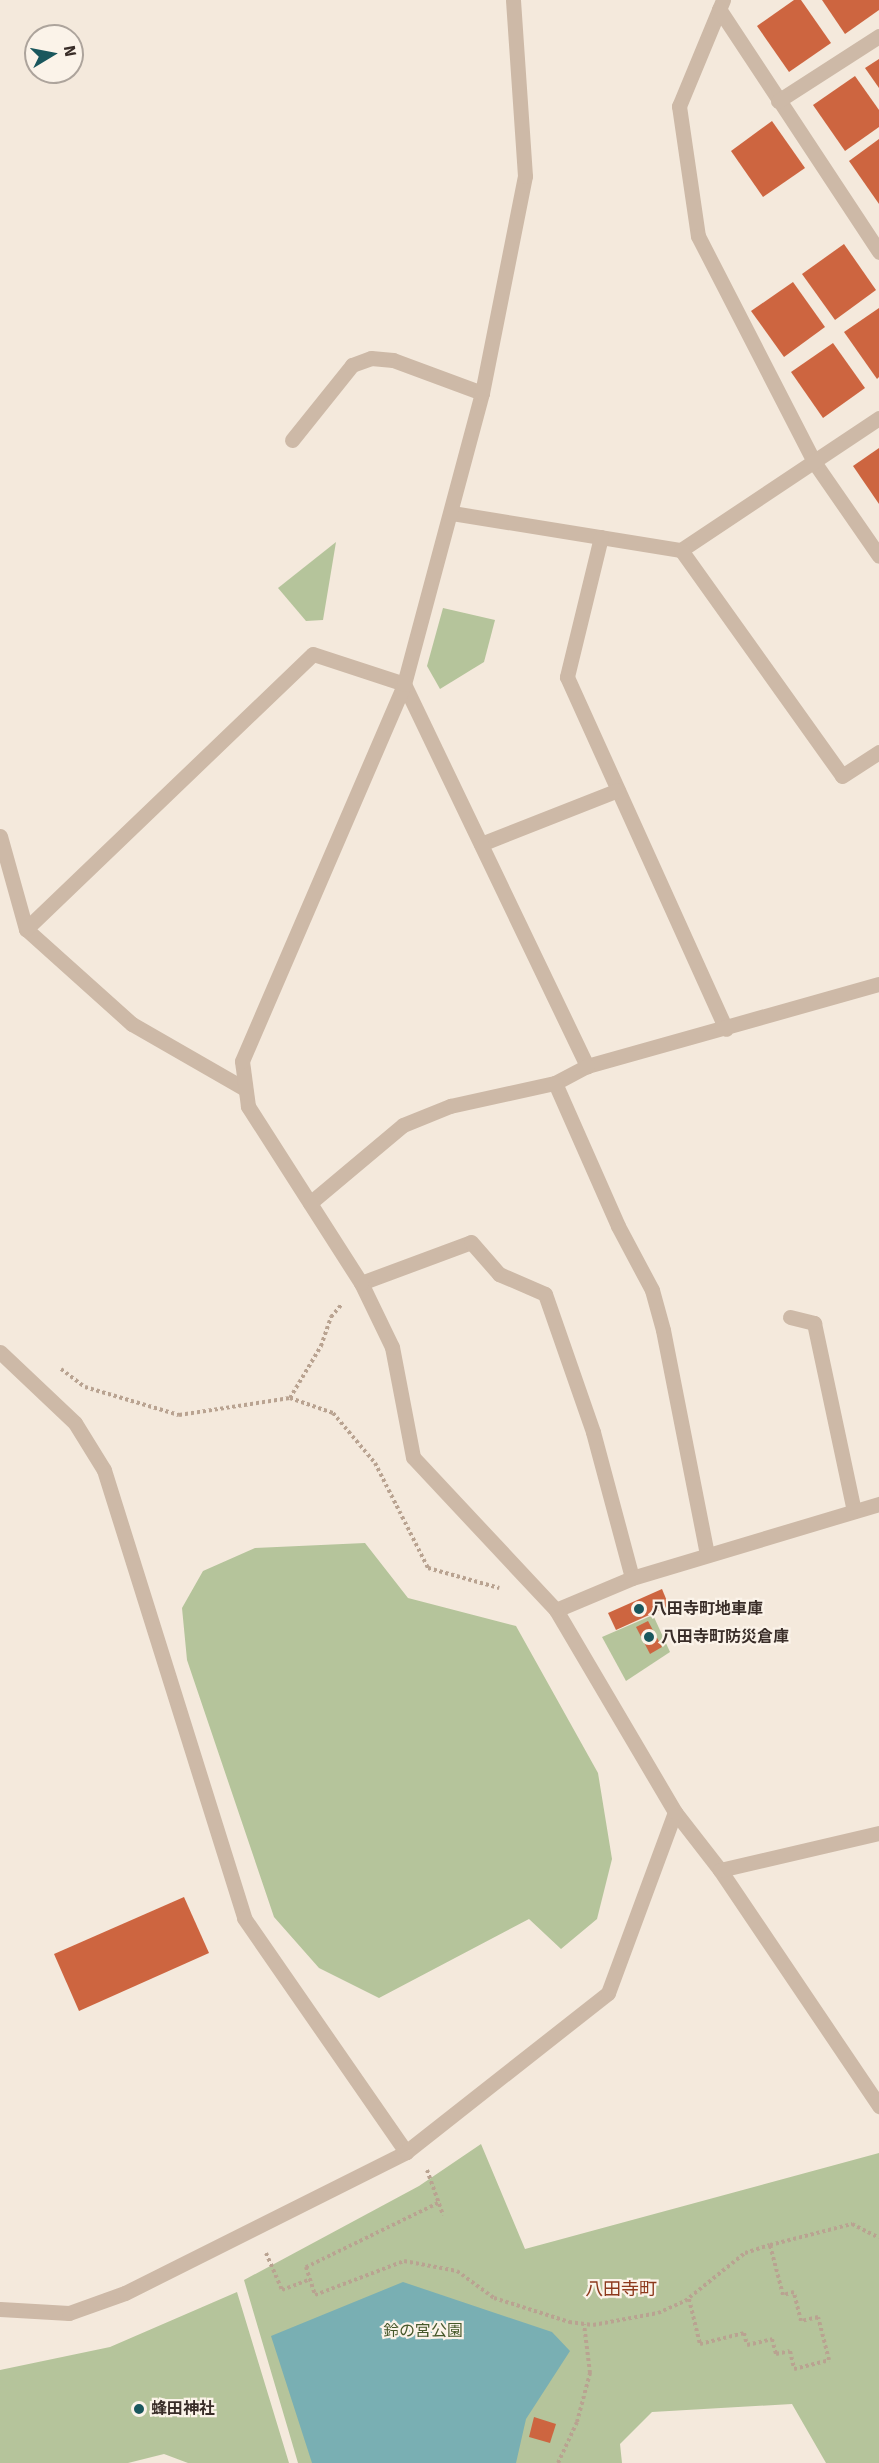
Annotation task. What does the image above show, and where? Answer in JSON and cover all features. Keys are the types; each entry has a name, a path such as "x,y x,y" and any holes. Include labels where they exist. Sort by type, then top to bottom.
{"street":[{"path":"513,0 525,176 482,393 452,513 404,684 242,1061 245,1089 248,1106 361,1283 392,1347 412,1457 556,1610 675,1812 720,1870 879,2106"},
{"path":"721,4 778,101 879,252"},
{"path":"721,4 679,106 698,236 814,462 879,556"},
{"path":"778,101 879,36"},
{"path":"292,440 352,365 371,358 393,360 482,393"},
{"path":"452,513 681,550 879,418"},
{"path":"601,537 567,677 726,1029"},
{"path":"681,550 842,776 879,753"},
{"path":"26,928 313,654 404,684 587,1066"},
{"path":"481,844 618,790"},
{"path":"0,836 26,928 132,1024 245,1089"},
{"path":"310,1203 403,1125 450,1106 555,1083 587,1066 726,1029 879,984"},
{"path":"555,1083 618,1226 652,1290 663,1330 707,1554"},
{"path":"361,1283 471,1242 499,1274 544,1294 593,1432 632,1578"},
{"path":"790,1317 814,1323 854,1511"},
{"path":"0,1353 75,1423 104,1470 244,1918 406,2152"},
{"path":"556,1610 632,1578 879,1504"},
{"path":"0,2309 69,2313 125,2293 406,2152 608,1994 675,1812"},
{"path":"720,1870 879,1833"}],"path":[{"path":"290,1398 321,1346 331,1317 361,1283"},
{"path":"59,1367 85,1387 179,1414 290,1398 333,1413 375,1463 428,1568 489,1587 538,1592"},
{"path":"426,2167 443,2215"},
{"path":"438,2203 306,2267 315,2295 404,2261 458,2271 494,2298 584,2324 658,2313 689,2299 745,2253 770,2244 852,2224 879,2238"},
{"path":"689,2299 700,2344 744,2333 747,2345 772,2339 776,2354 790,2351 794,2369 829,2360 818,2317 801,2321 794,2292 783,2295 770,2244"},
{"path":"266,2253 282,2290 310,2279"},
{"path":"558,2463 577,2422 590,2373 584,2324"}],"green space":[{"path":"336,542 323,620 306,621 278,588"},
{"path":"443,608 495,620 484,662 440,689 427,666"},
{"path":"365,1543 408,1598 516,1626 598,1773 612,1859 597,1919 561,1949 529,1919 379,1998 319,1968 274,1917 187,1660 182,1608 203,1571 255,1548"},
{"path":"653,1615 670,1652 626,1681 602,1637"},
{"name":"鈴の宮公園","path":"481,2144 525,2249 879,2153 879,2463 826,2463 792,2404 652,2412 620,2444 622,2463 298,2463 244,2280 419,2186"},
{"name":"蜂田神社","path":"237,2292 289,2463 188,2463 164,2454 128,2463 0,2463 0,2370 110,2347"}],"water":[{"path":"403,2282 552,2332 570,2351 526,2419 516,2463 312,2463 271,2336"}],"building":[{"path":"794,0 801,0 831,43 789,72 757,26"},
{"path":"822,0 879,0 879,10 845,34"},
{"path":"879,59 879,88 865,68"},
{"path":"855,76 879,110 879,127 845,151 813,105"},
{"path":"772,121 805,168 763,197 731,151"},
{"path":"879,139 879,204 849,161"},
{"path":"844,244 876,290 835,320 802,274"},
{"path":"793,282 825,327 784,357 751,311"},
{"path":"879,308 879,377 877,379 844,332"},
{"path":"833,343 865,388 823,418 791,372"},
{"path":"879,448 879,504 853,466"},
{"name":"八田寺町地車庫","path":"662,1589 669,1606 616,1630 608,1613"},
{"name":"八田寺町防災倉庫","path":"648,1621 662,1647 650,1654 636,1627"},
{"path":"184,1897 209,1953 79,2011 54,1954"},
{"path":"534,2417 556,2424 550,2443 529,2437"}],"place":[{"name":"八田寺町地車庫","path":"639,1609"},
{"name":"八田寺町防災倉庫","path":"649,1637"},
{"name":"蜂田神社","path":"139,2409"}],"district":[{"name":"八田寺町","path":"621,2289"}]}
